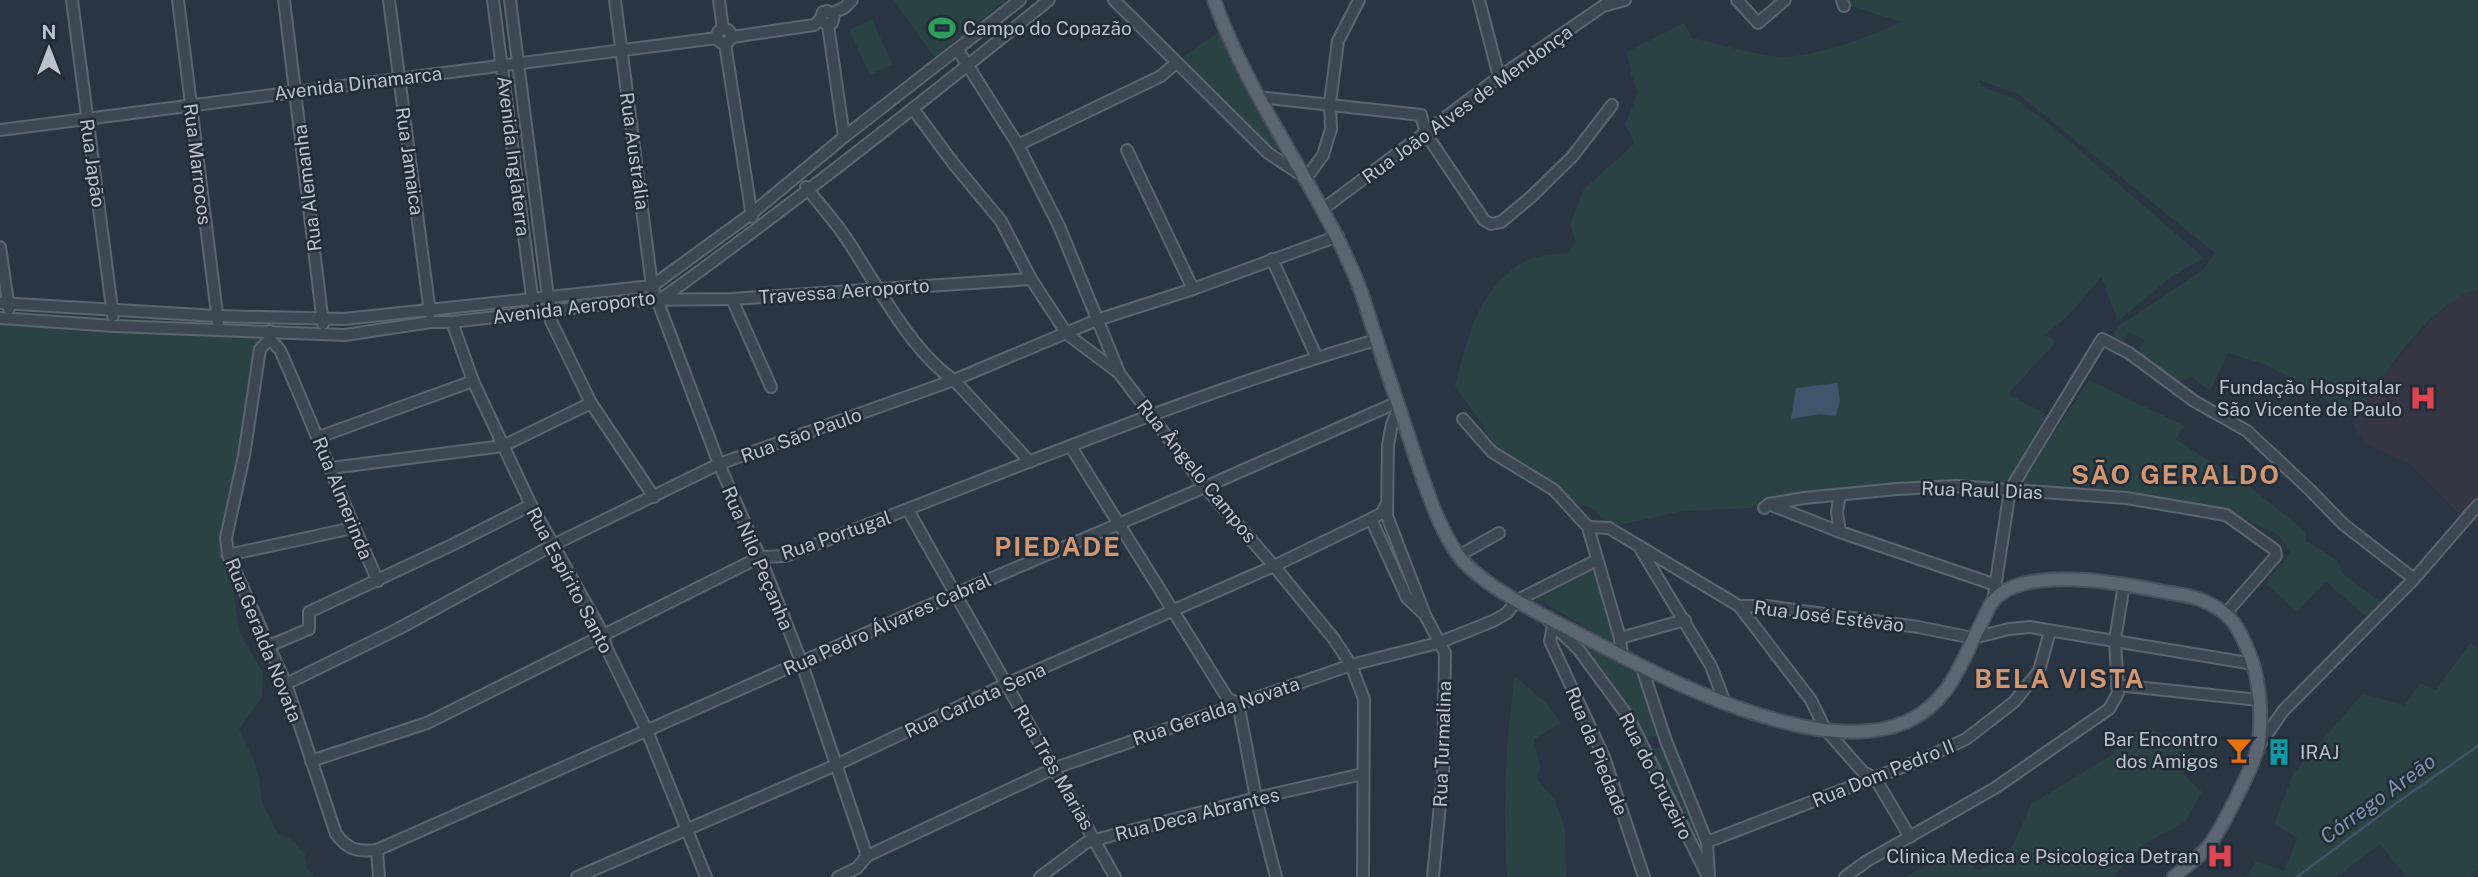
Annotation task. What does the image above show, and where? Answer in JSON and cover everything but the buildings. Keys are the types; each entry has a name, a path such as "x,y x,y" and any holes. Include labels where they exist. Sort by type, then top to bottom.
{"main road":[{"path":"1214,0 1225,30 1258,97 1338,236 1360,287 1433,508 1458,556 1486,581 1516,601 1549,621 1642,668 1763,717 1846,731 1885,728 1903,723 1920,714 1944,694 1960,670 1993,601 2014,586 2062,580 2124,584 2201,599 2226,613 2239,629 2253,664 2259,700 2259,746 2220,831 2206,849 2174,877"}],"street":[{"name":"Rua Japão","path":"72,0 114,326"},
{"name":"Rua Marrocos","path":"177,0 219,329"},
{"name":"Rua Alemanha","path":"284,0 324,334"},
{"name":"Rua Jamaica","path":"389,0 431,322"},
{"name":"Avenida Inglaterra","path":"493,0 534,313"},
{"name":"Avenida Inglaterra","path":"510,0 552,316 591,403 654,497"},
{"name":"Rua Austrália","path":"615,0 652,286 657,302"},
{"path":"719,0 751,214 757,230"},
{"name":"Avenida Dinamarca","path":"0,130 814,25 827,14 844,8 852,0"},
{"name":"Avenida Aeroporto","path":"4,304 217,316 344,319 652,286 751,214 844,137 1020,0"},
{"name":"Avenida Aeroporto","path":"552,316 642,300 657,302 757,230 914,110 1049,0"},
{"path":"1114,0 1268,153 1303,177 1322,155 1331,129 1330,103 1338,41 1359,0"},
{"path":"1479,0 1499,77"},
{"name":"Rua João Alves de Mendonça","path":"1323,209 1499,77 1609,2 1625,0"},
{"path":"1737,0 1758,23 1785,0"},
{"path":"827,14 844,137"},
{"path":"958,50 1018,145 1059,226 1119,373"},
{"path":"1018,145 1161,76 1176,63"},
{"path":"1258,97 1421,115 1426,134 1484,220 1491,224 1497,224 1531,197 1572,156 1612,105"},
{"name":"Rua Ângelo Campos","path":"914,110 1001,221 1031,279 1067,334 1119,373 1205,487 1334,639 1351,665 1364,699 1363,877"},
{"path":"1127,150 1193,289"},
{"path":"798,176 845,237 877,288 942,372 954,380 1030,462"},
{"name":"Rua São Paulo","path":"286,684 398,629 553,545 719,464 954,380 1097,320 1193,289 1338,236"},
{"path":"0,247 5,318"},
{"path":"1272,259 1317,358"},
{"name":"Travessa Aeroporto","path":"657,302 1031,279"},
{"path":"732,299 771,387"},
{"name":"Rua Nilo Peçanha","path":"657,302 719,464 760,557 801,662 867,856"},
{"path":"534,313 552,316"},
{"name":"Avenida Aeroporto","path":"5,318 114,326 219,329 270,335 345,334 431,322 534,313"},
{"name":"Rua Espírito Santo","path":"452,322 473,381 531,505 604,636 606,647 647,731 706,877"},
{"name":"Rua Almerinda","path":"270,335 319,437 353,528 377,581 531,505"},
{"name":"Rua Geralda Novata","path":"270,335 260,349 244,456 226,538 228,555 286,684 337,834 350,849 377,850"},
{"path":"1993,601 2010,490 2102,339 2129,353 2194,401 2247,431 2343,524 2414,579"},
{"name":"Rua Portugal","path":"311,761 426,723 760,557 785,556 1071,447 1150,414 1317,358 1377,341"},
{"path":"319,437 473,381"},
{"path":"331,468 503,446 591,403"},
{"name":"Rua Pedro Álvares Cabral","path":"377,850 955,594 1399,405"},
{"name":"Rua Turmalina","path":"1399,405 1388,445 1387,511 1425,615 1445,653 1443,773 1433,877"},
{"path":"1463,419 1492,452 1554,491 1588,527 1620,638 1622,657"},
{"path":"1071,447 1228,699 1238,703 1256,798 1276,877"},
{"name":"Rua Raul Dias","path":"1801,516 1767,506 1804,498 1957,486 2126,498 2226,515 2275,550 2276,556 2226,613"},
{"path":"1840,495 1837,512 1840,532"},
{"path":"1804,498 1800,506 1801,516 1996,585"},
{"path":"2259,746 2283,711 2414,579 2478,505"},
{"name":"Rua Três Marias","path":"908,510 1115,877"},
{"path":"1371,519 1387,511"},
{"name":"Rua Turmalina","path":"1371,519 1407,598 1425,615"},
{"name":"Rua Carlota Sena","path":"577,877 836,765 1006,684 1274,566 1371,519"},
{"name":"Rua José Estêvão","path":"1588,527 1609,528 1739,606 1767,606 1918,627 1973,638 2030,627 2253,664"},
{"path":"228,555 353,528"},
{"path":"1458,556 1499,533"},
{"path":"1640,548 1711,666 1725,703"},
{"name":"Rua Geralda Novata","path":"838,877 859,872 867,856 1055,768 1351,665 1438,643 1493,621 1507,613 1516,601 1598,560"},
{"path":"269,646 307,630 310,627 309,612 377,581"},
{"path":"1845,877 1867,861 1994,788 2109,709 2118,693 2116,640 2124,584"},
{"path":"1739,606 1811,700 1825,729 1863,772 1875,778 1910,836"},
{"path":"1620,638 1685,620"},
{"name":"Rua do Cruzeiro","path":"1549,621 1579,650 1615,696 1645,748 1709,877"},
{"name":"Rua da Piedade","path":"1549,621 1550,641 1604,757 1644,877"},
{"name":"Rua Dom Pedro II","path":"1707,842 1875,778 1966,739 2014,702 2039,671 2050,631"},
{"name":"Rua do Cruzeiro","path":"1642,668 1666,741 1707,842 1709,877"},
{"path":"2117,685 2259,700"},
{"path":"1645,748 1666,741"},
{"name":"Rua Deca Abrantes","path":"1041,877 1087,842 1256,798 1363,774"},
{"path":"377,850 379,877"}],"shaded area":[{"name":"Fundação Hospitalar São Vicente de Paulo","path":"2478,290 2478,518 2471,526 2410,464 2366,444 2355,429 2354,418 2381,379 2429,322 2458,297"},
{"path":"1837,383 1840,400 1836,416 1820,414 1791,419 1796,388"}],"green space":[{"name":"Campo do Copazão","path":"894,0 1006,0 934,57"},
{"path":"1848,0 2478,0 2478,290 2460,297 2428,322 2401,353 2354,418 2290,377 2264,364 2228,353 2210,391 2192,377 2176,383 2138,352 2145,340 2129,332 2122,344 2114,338 2115,331 2121,324 2203,270 2215,253 2018,94 1979,80 1981,86 2015,99 2047,122 2204,258 2171,277 2118,321 2101,277 2071,313 2045,335 2056,342 2008,394 2048,415 2008,486 1922,481 1768,498 1751,508 1682,511 1616,526 1606,522 1592,508 1576,504 1556,486 1497,447 1455,385 1478,313 1498,282 1512,270 1534,257 1568,253 1576,242 1570,224 1584,189 1635,143 1625,125 1638,92 1627,52 1684,23 1692,38 1786,57 1838,46 1901,22 1851,6"},
{"path":"872,19 892,64 870,75 849,30"},
{"path":"1220,31 1239,75 1283,149 1269,147 1181,58"},
{"path":"0,323 86,332 254,335 258,339 242,443 220,537 232,577 239,631 263,673 262,697 239,729 253,758 262,802 277,833 292,840 305,854 307,868 314,877 0,877"},
{"path":"2089,380 2185,426 2175,439 2249,486 2305,531 2306,541 2337,560 2342,573 2383,604 2369,619 2326,582 2297,612 2265,583 2290,552 2279,535 2220,508 2113,491 2019,486"},
{"path":"1594,568 1617,640 1611,643 1535,597"},
{"path":"1571,638 1636,673 1660,735 1646,740 1599,665"},
{"path":"2470,643 2478,648 2478,871 2468,877 2406,877 2380,844 2337,877 2247,877 2256,861 2284,871 2297,838 2274,824 2293,774 2362,694 2405,705 2420,683 2436,690"},
{"path":"1515,676 1547,704 1561,723 1534,739 1540,768 1536,778 1554,799 1565,828 1566,877 1507,877 1506,776"},
{"path":"2150,728 2181,745 2196,762 2183,774 2202,792 2185,822 2144,844 2113,877 1906,877 1915,871 1960,857 1978,870 1995,863 2013,845 2031,804 2110,756 2129,734"},
{"path":"1664,746 1702,845 1706,866 1651,750"}],"waterway":[{"name":"Córrego Areão","path":"2297,877 2478,746"}],"place":[{"name":"Campo do Copazão","path":"942,28"},
{"name":"Fundação Hospitalar São Vicente de Paulo","path":"2423,398"},
{"name":"Bar Encontro dos Amigos","path":"2239,750"},
{"name":"IRAJ","path":"2279,752"},
{"name":"Clinica Medica e Psicologica Detran","path":"2220,856"}],"district":[{"name":"SÃO GERALDO","path":"2176,475"},
{"name":"PIEDADE","path":"1058,547"},
{"name":"BELA VISTA","path":"2060,679"}]}
